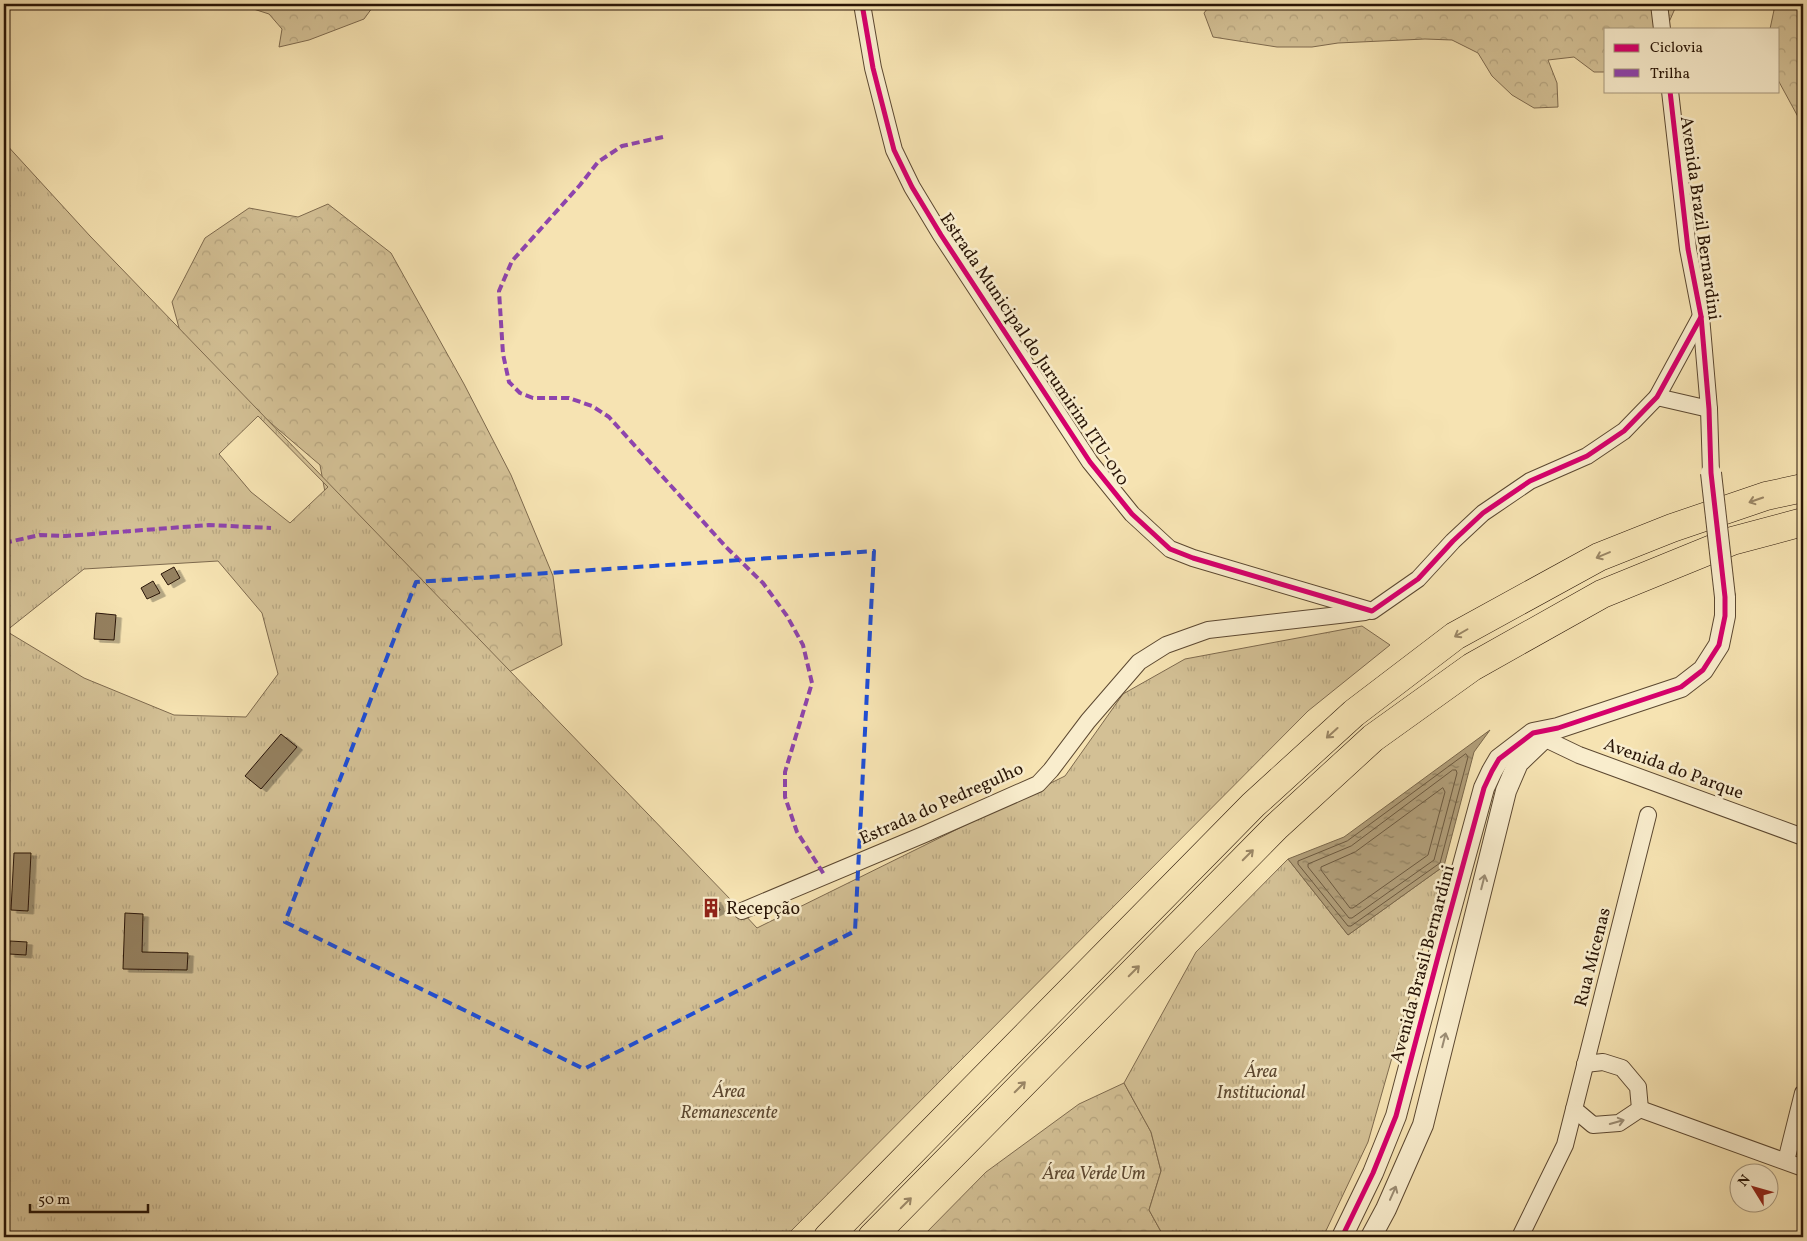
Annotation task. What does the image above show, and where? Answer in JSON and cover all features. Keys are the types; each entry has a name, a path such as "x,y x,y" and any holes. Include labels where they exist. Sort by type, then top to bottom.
{"highway":[{"path":"828,1237 1253,805 1354,713 1455,636 1599,557 1672,528 1766,496 1803,488"},
{"path":"872,1237 1276,827 1373,738 1472,666 1602,594 1732,541 1803,522"}],"street":[{"name":"Estrada Municipal do Jurumirim ITU-010","path":"862,4 873,68 894,150 912,187 940,235 1090,462 1132,514 1170,549 1193,558 1372,611"},
{"path":"1659,4 1662,28"},
{"name":"Avenida Brazil Bernardini","path":"1670,92 1688,249 1701,316 1709,409 1711,473"},
{"path":"1372,611 1418,579 1453,541 1483,513 1530,481 1587,456 1624,431 1657,398 1701,316"},
{"path":"1657,398 1709,409"},
{"name":"Avenida Brasil Bernardini","path":"1342,1237 1373,1173 1396,1116 1484,788 1499,759 1545,733 1680,687 1703,670 1719,645 1725,616 1711,473"},
{"name":"Estrada do Pedregulho","path":"742,911 1038,784 1088,721 1140,662 1166,645 1208,630 1372,611"},
{"name":"Avenida Brasil Bernardini","path":"1371,1237 1386,1209 1423,1125 1506,791 1518,763 1545,733"},
{"name":"Avenida do Parque","path":"1545,733 1579,755 1803,837"},
{"name":"Rua Micenas","path":"1520,1237 1565,1146 1648,815"},
{"path":"1585,1064 1603,1062 1622,1068 1638,1088 1640,1108"},
{"path":"1786,1161 1803,1093"},
{"path":"1574,1109 1593,1125 1619,1123 1640,1108"},
{"path":"1640,1108 1803,1168"}],"highlighted area":[{"path":"874,551 855,931 584,1069 285,922 416,582"}],"green space":[{"path":"238,4 375,4 364,19 309,40 279,47 282,29 269,14"},
{"path":"1211,4 1677,4 1666,28 1604,28 1604,72 1594,72 1574,57 1548,60 1557,83 1558,107 1534,108 1512,95 1492,76 1478,53 1452,40 1425,39 1338,43 1312,47 1277,47 1213,37 1204,13"},
{"path":"1767,4 1803,4 1803,126 1780,84 1780,28 1770,28 1774,10"},
{"name":"Área Remanescente","path":"4,142 90,236 757,928 1065,776 1123,694 1185,659 1362,626 1390,645 1308,711 785,1237 4,1237","holes":["258,416 328,487 290,523 251,492 219,454","218,561 262,613 278,674 246,717 174,715 84,678 6,631 84,569"]},
{"path":"328,204 391,253 464,384 511,475 553,576 562,645 458,698 332,530 320,465 245,401 182,339 172,302 205,238 249,208 298,217"},
{"name":"Área Institucional","path":"1288,859 1348,935 1444,866 1420,959 1368,1142 1323,1237 1164,1237 1149,1210 1161,1171 1151,1132 1124,1083 1196,952"},
{"name":"Área Verde Um","path":"1124,1083 1151,1132 1161,1171 1149,1210 1164,1237 922,1237 986,1172 1079,1104"}],"water":[{"path":"1490,730 1474,752 1444,866 1348,935 1288,859 1344,837"}],"building":[{"path":"174,567 180,578 168,585 161,574"},
{"path":"153,581 160,593 147,599 141,588"},
{"path":"96,613 116,615 114,640 94,639"},
{"path":"281,734 297,747 261,789 245,776"},
{"path":"14,853 31,853 28,911 11,910"},
{"name":"Recepção","path":"715,899 720,910 708,916 703,905"},
{"path":"125,913 143,914 142,952 188,953 187,970 123,969"},
{"path":"10,941 27,942 26,955 9,954"}],"marked path":[{"path":"663,137 622,146 598,162 512,261 499,291 503,354 509,382 520,393 533,398 569,398 592,406 609,417 726,547 763,583 787,616 803,645 812,683 785,772 785,797 797,832 825,876"},
{"path":"4,543 40,535 66,536 209,525 271,528"}],"cycle path":[{"path":"862,4 873,68 894,150 912,187 941,235 1090,462 1132,514 1170,549 1193,558 1372,611 1418,579 1453,541 1483,513 1530,481 1587,456 1624,431 1657,397 1701,317"},
{"path":"1342,1237 1373,1173 1396,1116 1484,788 1499,759 1533,733 1558,728 1681,687 1703,670 1719,645 1725,616 1725,597 1711,473 1709,409 1701,316 1688,249 1670,92"}],"place":[{"name":"Recepção","path":"711,908"}]}
